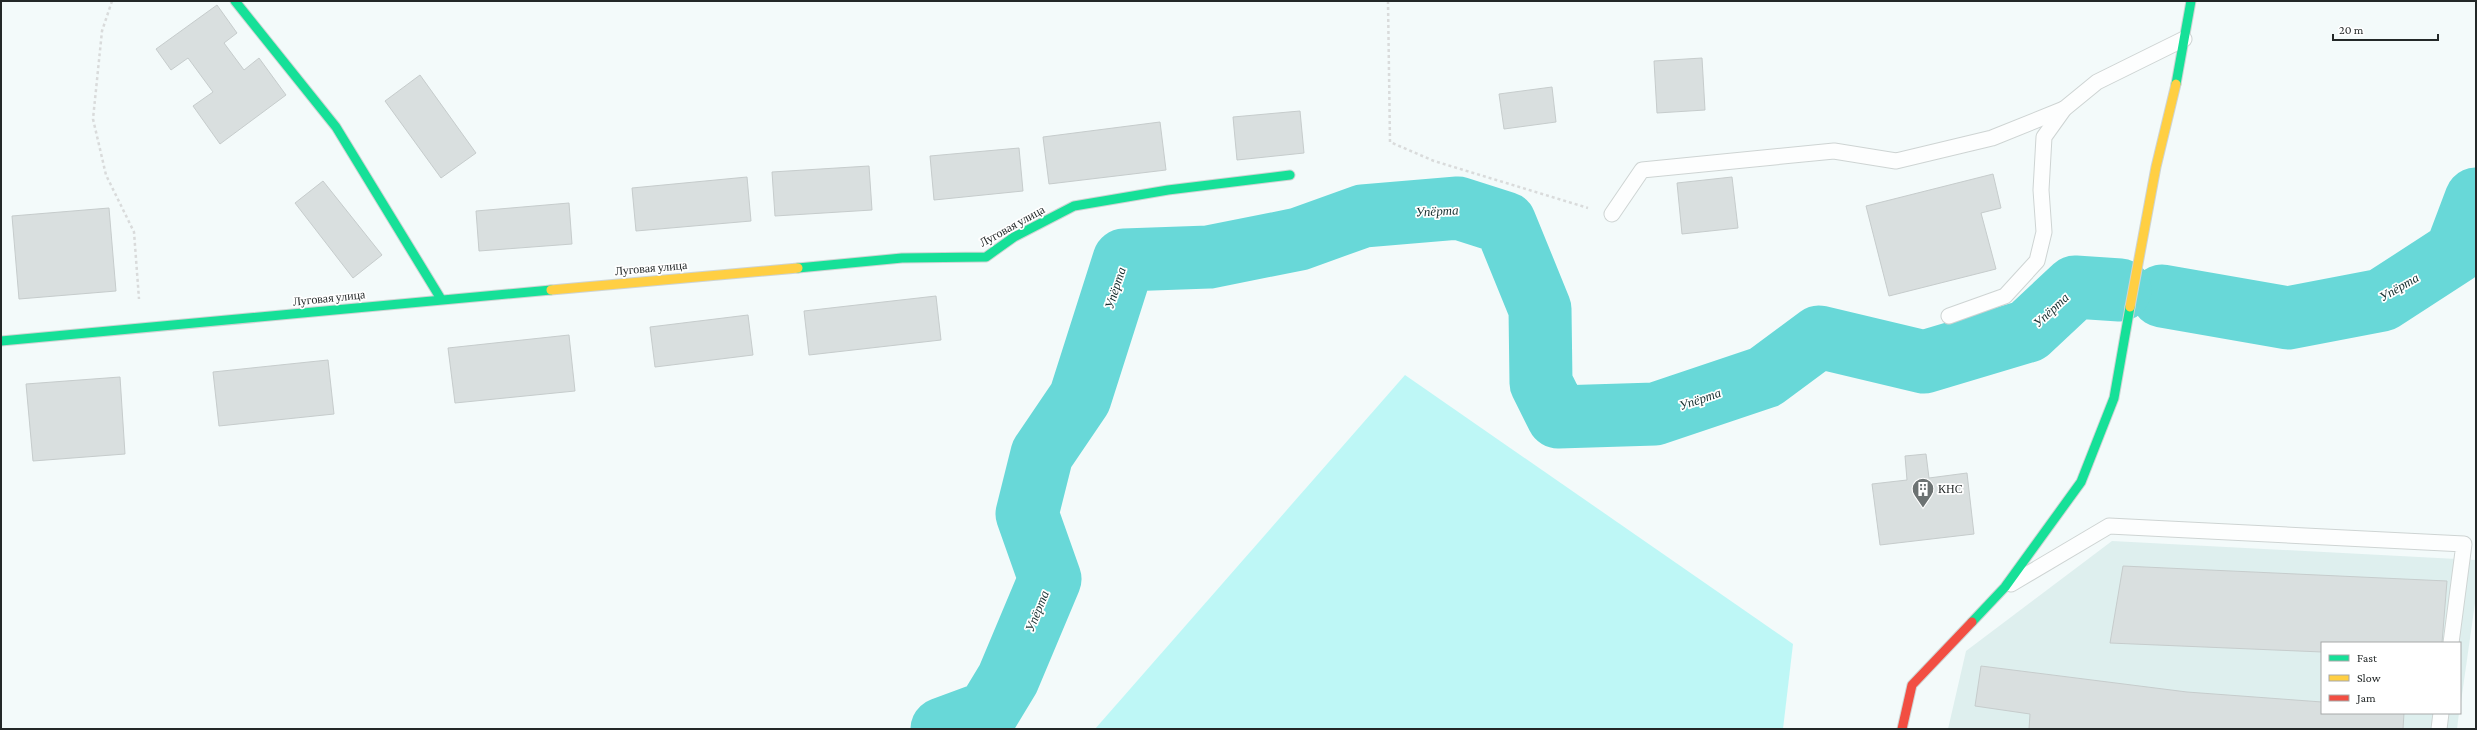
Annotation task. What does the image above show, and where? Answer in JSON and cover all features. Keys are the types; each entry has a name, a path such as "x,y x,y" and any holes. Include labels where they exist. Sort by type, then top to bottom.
{"street":[{"path":"236,1 336,127 441,299"},
{"path":"1902,729 1912,685 2005,587 2081,482 2114,398 2156,167 2175,91 2191,1"},
{"name":"Луговая улица","path":"1,342 441,299 902,258 986,257 1014,238 1074,206 1168,190 1290,175"}],"lane":[{"path":"1949,316 2004,296 2037,261 2044,232 2041,190 2044,138 2064,109 2097,82 2184,40"},
{"path":"1612,214 1642,170 1834,151 1896,161 1992,138 2064,109"},
{"path":"2005,587 2109,526 2464,544 2451,642"},
{"path":"2439,729 2441,714"}],"path":[{"path":"112,1 102,31 93,119 106,175 134,232 142,328"},
{"path":"1388,1 1390,142 1434,161 1612,214"}],"shaded area":[{"path":"1405,375 1793,644 1783,729 1095,729"},
{"path":"2112,541 2476,560 2476,596 2461,702 2461,642 2321,642 2321,714 2459,714 2457,729 1948,729 1966,651"}],"building":[{"path":"217,5 237,33 224,43 244,70 259,58 286,95 220,144 193,106 213,92 188,58 171,70 156,49"},
{"path":"1702,58 1705,110 1657,113 1654,61"},
{"path":"420,75 476,153 441,178 385,101"},
{"path":"1552,87 1556,122 1504,129 1499,94"},
{"path":"1300,111 1304,153 1237,160 1233,117"},
{"path":"1160,122 1166,170 1049,184 1043,137"},
{"path":"1019,148 1023,191 934,200 930,156"},
{"path":"869,166 872,210 775,216 772,172"},
{"path":"1993,174 2001,208 1981,213 1996,269 1889,296 1866,206"},
{"path":"747,177 751,221 636,231 632,188"},
{"path":"1732,177 1738,228 1682,234 1677,183"},
{"path":"323,181 382,255 353,278 295,203"},
{"path":"569,203 572,244 479,251 476,211"},
{"path":"109,208 116,291 19,299 12,216"},
{"path":"936,296 941,340 809,355 804,311"},
{"path":"748,315 753,355 655,367 650,327"},
{"path":"569,335 575,391 455,403 448,348"},
{"path":"328,360 334,414 219,426 213,372"},
{"path":"120,377 125,454 33,461 26,384"},
{"name":"КНС","path":"1926,454 1929,478 1967,473 1974,534 1880,545 1872,484 1907,480 1905,456"},
{"path":"2123,566 2447,581 2442,642 2321,642 2321,652 2110,643"},
{"path":"1981,666 2187,692 2321,702 2321,714 2404,714 2403,729 2029,729 2030,714 1975,706"}],"waterway":[{"name":"Упёрта","path":"2162,296 2288,318 2382,300 2456,252 2476,199"},
{"name":"Упёрта","path":"942,729 988,712 1008,679 1050,579 1027,514 1042,454 1080,398 1124,260 1209,257 1299,239 1363,216 1458,208 1505,223 1540,309 1541,383 1558,417 1655,414 1765,377 1819,337 1924,362 2028,331 2075,287 2120,290"}],"traffic: fast":[{"path":"235,1 336,127 441,299"},
{"path":"2176,84 2191,1"},
{"path":"798,268 902,258 986,257 1014,237 1074,206 1168,190 1290,175"},
{"path":"1,341 551,290"},
{"path":"1972,622 2005,587 2081,482 2114,398 2130,307"}],"traffic: slow":[{"path":"2130,307 2156,167 2176,84"},
{"path":"551,290 798,268"}],"traffic: jam":[{"path":"1902,729 1912,685 1972,622"}],"place":[{"name":"КНС","path":"1923,508"}]}
